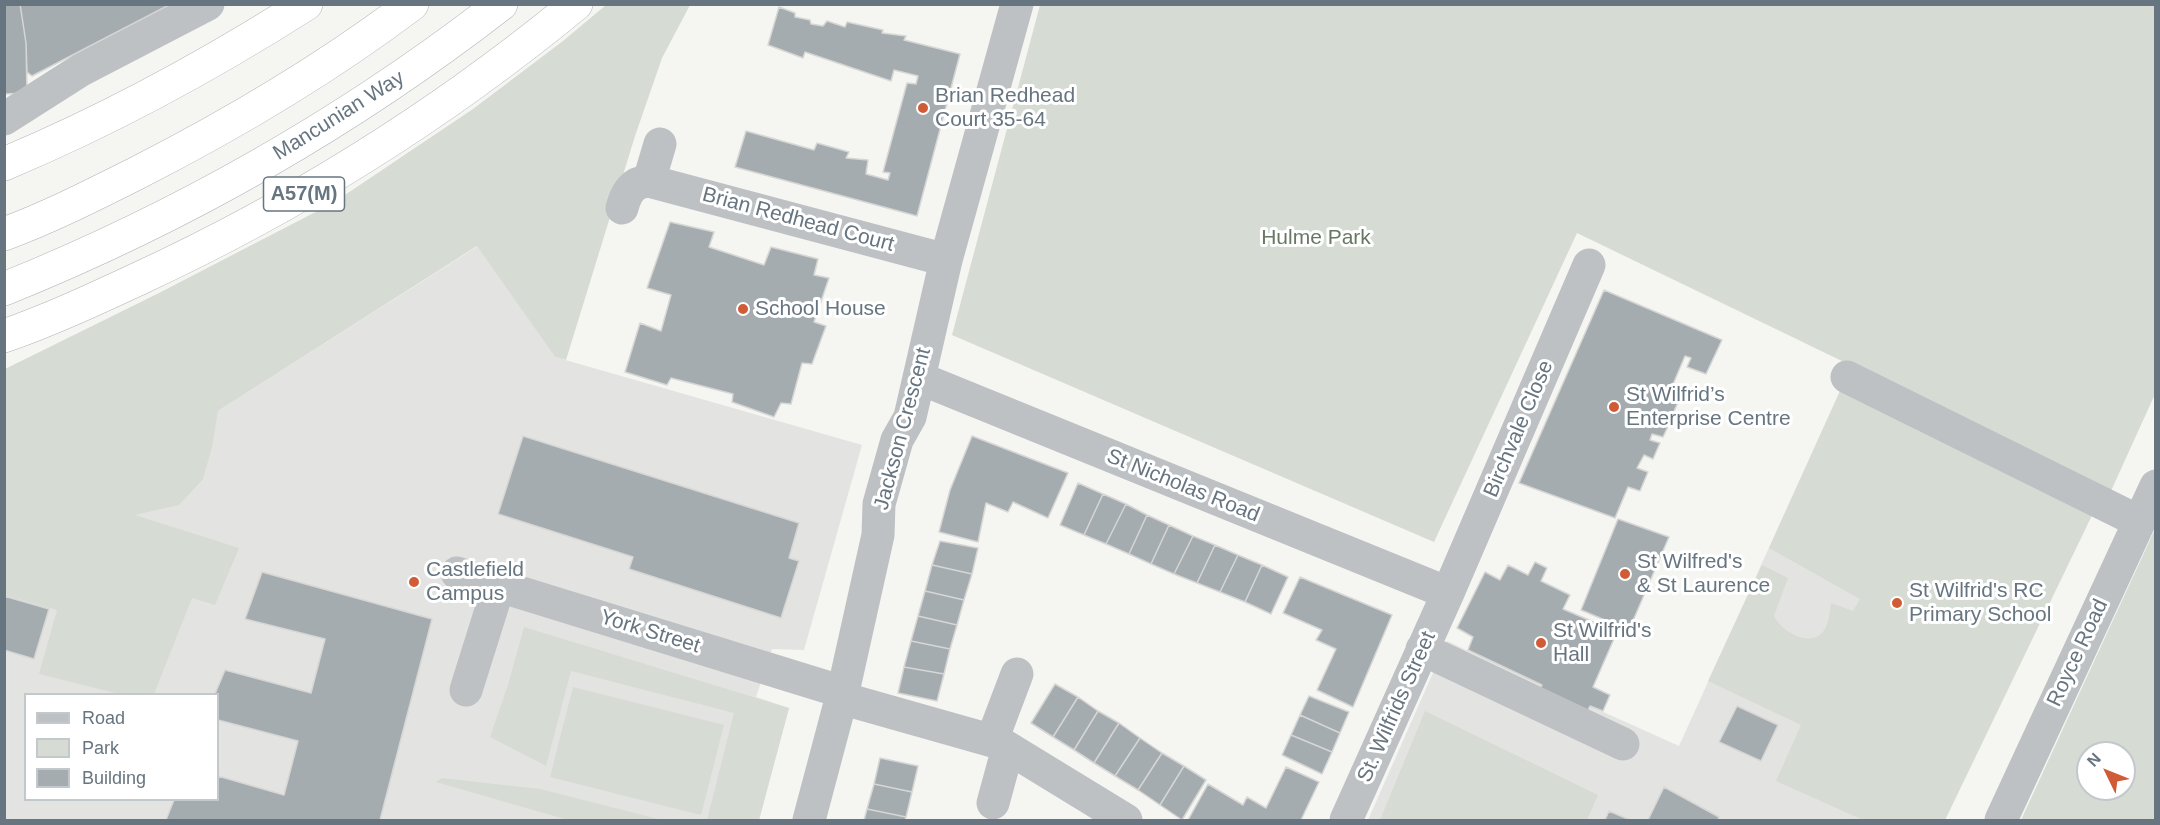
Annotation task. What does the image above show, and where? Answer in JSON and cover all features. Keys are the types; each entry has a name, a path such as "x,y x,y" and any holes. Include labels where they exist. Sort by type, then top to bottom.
{"highway":[{"path":"4,164 69,137 195,71 306,4"},
{"path":"4,234 66,208 226,125 306,78 412,4"},
{"name":"Mancunian Way","path":"4,289 100,248 181,209 261,165 384,90 454,41 501,4"},
{"name":"A57(M)","path":"4,336 104,295 195,253 271,214 346,170 420,122 576,4"}],"street":[{"path":"4,119 81,70 208,4"},
{"path":"270,27 293,4"},
{"name":"Jackson Crescent","path":"809,820 842,695 878,536 879,504 897,440 910,417 946,260 1017,4"},
{"path":"622,208 626,195 632,187 640,181 649,181 660,144"},
{"name":"Brian Redhead Court","path":"649,181 946,260"},
{"name":"Birchvale Close","path":"1448,593 1589,265"},
{"path":"1847,377 2138,520"},
{"name":"St Nicholas Road","path":"919,378 1448,593"},
{"name":"Royce Road","path":"2001,820 2138,520 2156,486"},
{"name":"York Street","path":"456,573 1000,744 1126,820"},
{"path":"466,690 499,585"},
{"name":"St. Wilfrids Street","path":"1346,820 1448,593"},
{"path":"1422,649 1623,744"},
{"path":"993,803 1000,744 1017,674"}],"shaded area":[{"name":"Castlefield Campus","path":"478,246 555,357 862,445 804,650 772,649 756,697 789,708 759,820 5,819 4,479 134,515 218,411"},
{"name":"St Wilfrid's RC Primary School","path":"1840,391 2093,513 1945,820 1368,820 1447,641 1542,685 1539,693 1586,714 1590,706 1679,746"}],"green space":[{"path":"606,5 690,5 662,58 635,136 566,360 555,357 477,246 218,411 212,447 203,479 179,505 135,515 239,548 215,605 192,598 154,693 115,693 39,674 57,610 5,595 5,369 333,203 473,109 563,41"},
{"name":"Hulme Park","path":"1040,5 2155,5 2155,394 2111,491 1577,233 1434,542 952,335"},
{"name":"St Wilfrid's RC Primary School","path":"1840,391 2093,513 1945,820 1863,820 1776,781 1801,725 1708,681 1762,565 1788,578 1774,616 1783,627 1796,636 1817,637 1827,625 1831,603 1853,611 1860,599 1769,548"},
{"path":"2155,529 2155,820 2021,820"},
{"path":"524,627 789,708 759,820 707,820 734,713 571,671 546,766 490,737 508,685"},
{"path":"573,687 724,725 701,815 550,777"},
{"path":"1425,711 1598,795 1587,820 1380,820"},
{"path":"442,778 540,789 662,820 568,820 436,782"}],"building":[{"path":"4,4 20,4 26,43 27,93 4,94"},
{"path":"20,4 171,4 32,76 27,72 26,43"},
{"name":"Brian Redhead Court 35-64","path":"779,7 795,13 795,17 810,20 811,24 823,26 827,21 845,27 847,22 883,30 882,33 906,36 904,40 960,54 917,216 735,167 746,131 814,150 817,143 849,152 846,158 868,160 866,174 888,180 890,173 883,172 907,83 916,84 918,76 894,70 891,81 805,52 803,58 768,45"},
{"name":"School House","path":"670,222 714,232 709,247 764,265 771,247 818,259 814,275 829,278 814,322 826,326 812,364 802,363 791,404 781,403 774,417 732,402 733,394 671,378 667,385 625,372 640,323 661,331 671,295 647,288"},
{"name":"St Wilfrid’s Enterprise Centre","path":"1604,290 1722,340 1706,374 1687,367 1691,358 1685,356 1668,396 1679,400 1672,416 1662,413 1660,419 1670,422 1663,437 1652,434 1650,440 1660,443 1653,459 1644,455 1637,468 1648,472 1640,491 1628,487 1615,518 1519,483"},
{"path":"523,436 799,523 789,558 799,561 781,618 629,569 633,557 498,514"},
{"path":"972,436 1068,473 1048,518 1013,502 1008,512 986,503 978,542 939,532 950,490"},
{"path":"1078,483 1103,494 1084,535 1060,525"},
{"path":"1103,494 1126,504 1106,544 1084,535"},
{"path":"1126,504 1147,515 1129,554 1106,544"},
{"path":"1147,515 1169,525 1151,564 1129,554"},
{"name":"St Wilfred's & St Laurence","path":"1618,519 1669,537 1629,630 1581,610"},
{"path":"1169,525 1193,536 1174,574 1151,564"},
{"path":"1193,536 1215,545 1197,583 1174,574"},
{"path":"940,541 978,548 972,574 932,565"},
{"path":"1215,545 1238,555 1220,592 1197,583"},
{"path":"1238,555 1262,565 1245,602 1220,592"},
{"name":"St Wilfrid's Hall","path":"1535,562 1547,568 1541,581 1570,595 1563,609 1617,632 1593,687 1610,695 1603,711 1590,706 1586,714 1538,693 1542,685 1468,650 1473,637 1457,628 1485,572 1500,580 1508,565 1528,575"},
{"path":"932,565 972,574 964,600 925,591"},
{"path":"1262,565 1288,577 1271,614 1245,602"},
{"path":"262,572 432,619 380,820 166,820 174,801 219,801 219,776 284,795 298,741 219,720 219,693 215,693 225,670 311,693 325,639 245,619"},
{"path":"1300,577 1392,615 1353,707 1317,690 1336,649 1316,640 1322,630 1283,613"},
{"path":"925,591 964,600 957,625 918,616"},
{"path":"4,596 49,609 34,659 4,650"},
{"path":"918,616 957,625 950,649 911,641"},
{"path":"911,641 950,649 944,674 904,667"},
{"path":"904,667 944,674 937,701 898,693"},
{"path":"1055,684 1078,697 1053,737 1031,723"},
{"path":"1309,696 1349,712 1340,733 1300,715"},
{"path":"1078,697 1098,711 1074,750 1053,737"},
{"path":"1737,706 1778,725 1761,761 1719,742"},
{"path":"1098,711 1119,723 1094,763 1074,750"},
{"path":"1300,715 1340,733 1332,752 1291,735"},
{"path":"1119,723 1140,738 1115,776 1094,763"},
{"path":"1291,735 1332,752 1322,774 1282,755"},
{"path":"1140,738 1162,753 1138,790 1115,776"},
{"path":"1162,753 1184,766 1160,805 1138,790"},
{"path":"880,758 918,766 912,792 874,784"},
{"path":"1184,766 1206,780 1182,820 1160,805"},
{"path":"1286,767 1319,782 1301,820 1188,820 1208,784 1243,805 1247,797 1266,808"},
{"path":"874,784 912,792 906,817 867,809"},
{"path":"1664,787 1719,817 1718,820 1648,820"},
{"path":"867,809 906,817 905,820 864,820"},
{"path":"1609,811 1630,820 1605,820"}],"place":[{"name":"Brian Redhead Court 35-64","path":"923,108"},
{"name":"School House","path":"743,309"},
{"name":"St Wilfrid’s Enterprise Centre","path":"1614,407"},
{"name":"St Wilfred's & St Laurence","path":"1625,574"},
{"name":"Castlefield Campus","path":"414,582"},
{"name":"St Wilfrid's RC Primary School","path":"1897,603"},
{"name":"St Wilfrid's Hall","path":"1541,643"}]}
